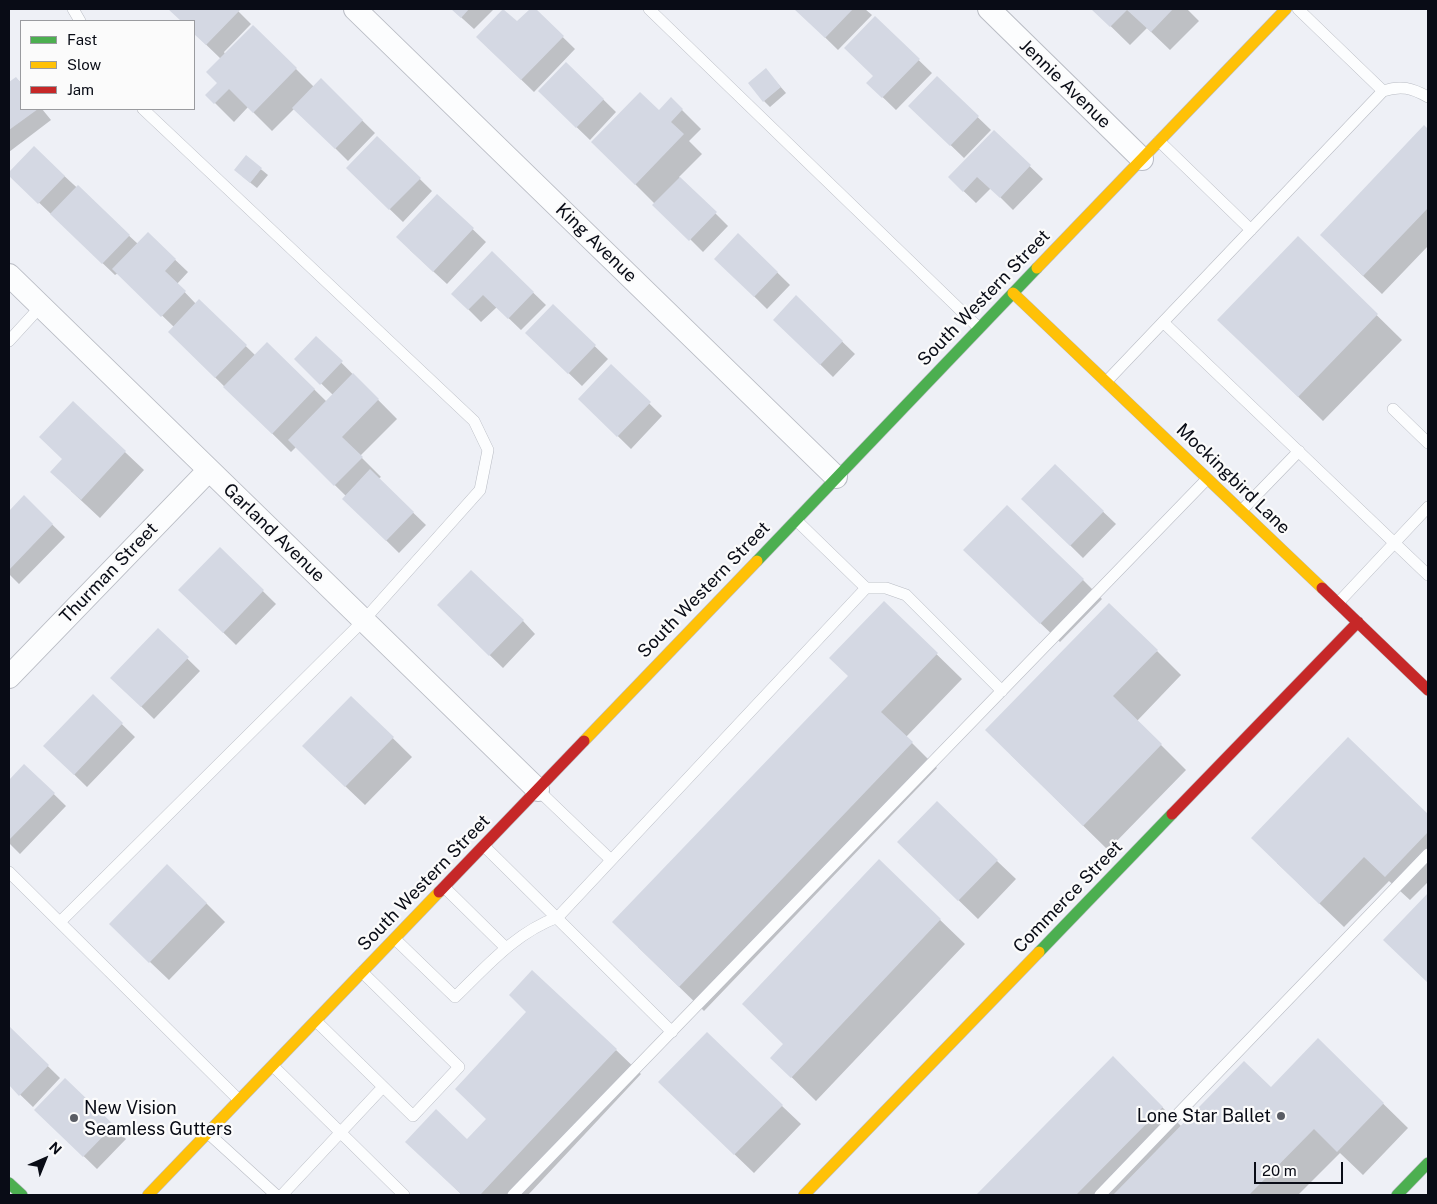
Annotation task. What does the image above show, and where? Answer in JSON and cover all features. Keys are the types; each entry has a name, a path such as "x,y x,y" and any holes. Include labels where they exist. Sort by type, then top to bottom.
{"main road":[{"name":"South Western Street","path":"148,1195 1286,9"},
{"name":"Mockingbird Lane","path":"1013,293 1428,690"},
{"name":"Commerce Street","path":"804,1195 1358,622"},
{"path":"1398,1195 1428,1163"},
{"path":"9,1183 22,1195"}],"street":[{"name":"King Avenue","path":"355,9 836,477"},
{"name":"Jennie Avenue","path":"989,9 1142,159"},
{"name":"Garland Avenue","path":"9,275 538,790"},
{"name":"Thurman Street","path":"9,677 209,470"}],"lane":[{"path":"73,9 79,20"},
{"path":"649,9 979,328"},
{"path":"1298,9 1383,91"},
{"path":"1106,382 1383,91 1396,86 1413,89 1428,97"},
{"path":"60,921 364,620 480,490 488,450 474,421 144,110"},
{"path":"1159,141 1250,230"},
{"path":"9,340 41,306"},
{"path":"1163,322 1428,575"},
{"path":"1393,409 1428,443"},
{"path":"1241,512 1299,451"},
{"path":"513,1195 1207,479"},
{"path":"1338,603 1428,507"},
{"path":"796,520 866,588 886,588 906,595 1002,691"},
{"path":"395,939 455,997 506,948 536,926 558,917 866,588"},
{"path":"538,790 611,860"},
{"path":"484,846 558,917 672,1032"},
{"path":"1100,1195 1428,854"},
{"path":"9,872 239,1100"},
{"path":"444,887 506,948"},
{"path":"316,1021 413,1116 460,1066 362,972"},
{"path":"273,1066 404,1195"},
{"path":"282,1195 383,1087"},
{"path":"208,1133 276,1195"}],"building":[{"path":"168,9 240,10 206,45 195,35 195,20 180,20"},
{"path":"451,9 469,9 461,18"},
{"path":"503,9 517,21 530,9 536,9 564,36 521,80 476,37"},
{"path":"794,9 853,9 825,38"},
{"path":"1091,9 1173,9 1151,32 1127,10 1110,27"},
{"path":"875,16 920,59 882,98 866,83 873,76 844,48"},
{"path":"253,25 297,68 253,113 229,89 214,104 205,95 217,83 206,72"},
{"path":"566,62 604,99 576,128 538,91"},
{"path":"766,68 781,87 763,102 748,83"},
{"path":"937,76 979,116 950,146 908,106"},
{"path":"16,77 20,82 20,110 37,110 9,130 9,82"},
{"path":"321,78 363,120 335,149 292,108"},
{"path":"640,92 659,110 671,97 683,109 671,122 684,134 635,185 591,142"},
{"path":"1424,125 1428,129 1428,208 1363,276 1320,235"},
{"path":"994,130 1031,165 1000,198 977,177 963,192 948,177"},
{"path":"377,136 421,178 389,210 346,168"},
{"path":"34,146 65,176 38,204 9,176 9,172"},
{"path":"246,155 262,168 250,183 234,170"},
{"path":"680,177 717,212 689,241 652,205"},
{"path":"78,185 130,235 102,264 50,214"},
{"path":"437,194 474,228 433,272 396,237"},
{"path":"148,232 176,259 165,271 186,291 161,317 112,269"},
{"path":"738,233 778,272 754,297 714,259"},
{"path":"1298,236 1378,314 1298,397 1217,320"},
{"path":"492,251 534,292 508,319 483,295 468,310 451,294"},
{"path":"796,295 843,341 820,365 773,320"},
{"path":"199,299 247,345 215,378 168,332"},
{"path":"553,304 596,345 568,374 525,333"},
{"path":"316,336 343,361 320,385 294,359"},
{"path":"267,342 315,389 272,434 223,387"},
{"path":"611,364 651,402 617,437 578,399"},
{"path":"353,373 379,399 342,437 363,457 334,486 288,440"},
{"path":"73,401 126,451 81,500 50,472 62,459 39,437"},
{"path":"1055,464 1104,511 1070,546 1021,499"},
{"path":"370,469 414,512 386,541 342,499"},
{"path":"24,495 53,524 9,570 9,511"},
{"path":"1007,505 1084,579 1040,624 963,550"},
{"path":"220,547 264,590 223,633 178,590"},
{"path":"471,570 524,620 489,656 437,605"},
{"path":"884,601 938,653 881,712 913,742 679,987 612,922 848,676 829,658"},
{"path":"1109,603 1158,650 1113,696 1162,744 1083,826 985,730"},
{"path":"158,628 189,657 141,707 110,678"},
{"path":"93,694 123,723 74,775 43,746"},
{"path":"351,696 394,737 345,787 302,746"},
{"path":"1348,737 1428,814 1428,832 1385,877 1364,857 1319,904 1251,838"},
{"path":"24,764 55,793 9,840 9,780"},
{"path":"937,801 998,860 958,901 897,842"},
{"path":"879,859 941,919 791,1078 770,1058 783,1044 742,1004"},
{"path":"167,864 207,903 149,963 109,924"},
{"path":"1428,893 1428,983 1383,940"},
{"path":"532,970 617,1049 480,1195 462,1195 405,1142 436,1109 467,1139 486,1119 455,1089 526,1012 509,995"},
{"path":"9,1026 49,1065 19,1096 9,1085"},
{"path":"707,1032 783,1105 734,1155 658,1082"},
{"name":"Lone Star Ballet","path":"1318,1038 1384,1103 1337,1152 1314,1129 1249,1195 1113,1195 1244,1061 1271,1087"},
{"path":"1113,1056 1163,1107 1076,1195 976,1195"},
{"name":"New Vision Seamless Gutters","path":"65,1078 114,1125 83,1157 34,1110"}],"traffic: fast":[{"path":"757,561 1037,268"},
{"path":"1039,952 1172,814"},
{"path":"1397,1195 1428,1163"},
{"path":"9,1183 22,1195"}],"traffic: slow":[{"path":"1037,268 1286,9"},
{"path":"1013,293 1322,588"},
{"path":"584,741 757,561"},
{"path":"148,1195 439,892"},
{"path":"804,1195 1039,952"}],"traffic: jam":[{"path":"1322,588 1428,690"},
{"path":"1172,814 1358,622"},
{"path":"439,892 584,741"}],"place":[{"name":"Lone Star Ballet","path":"1281,1116"},
{"name":"New Vision Seamless Gutters","path":"74,1118"}]}
